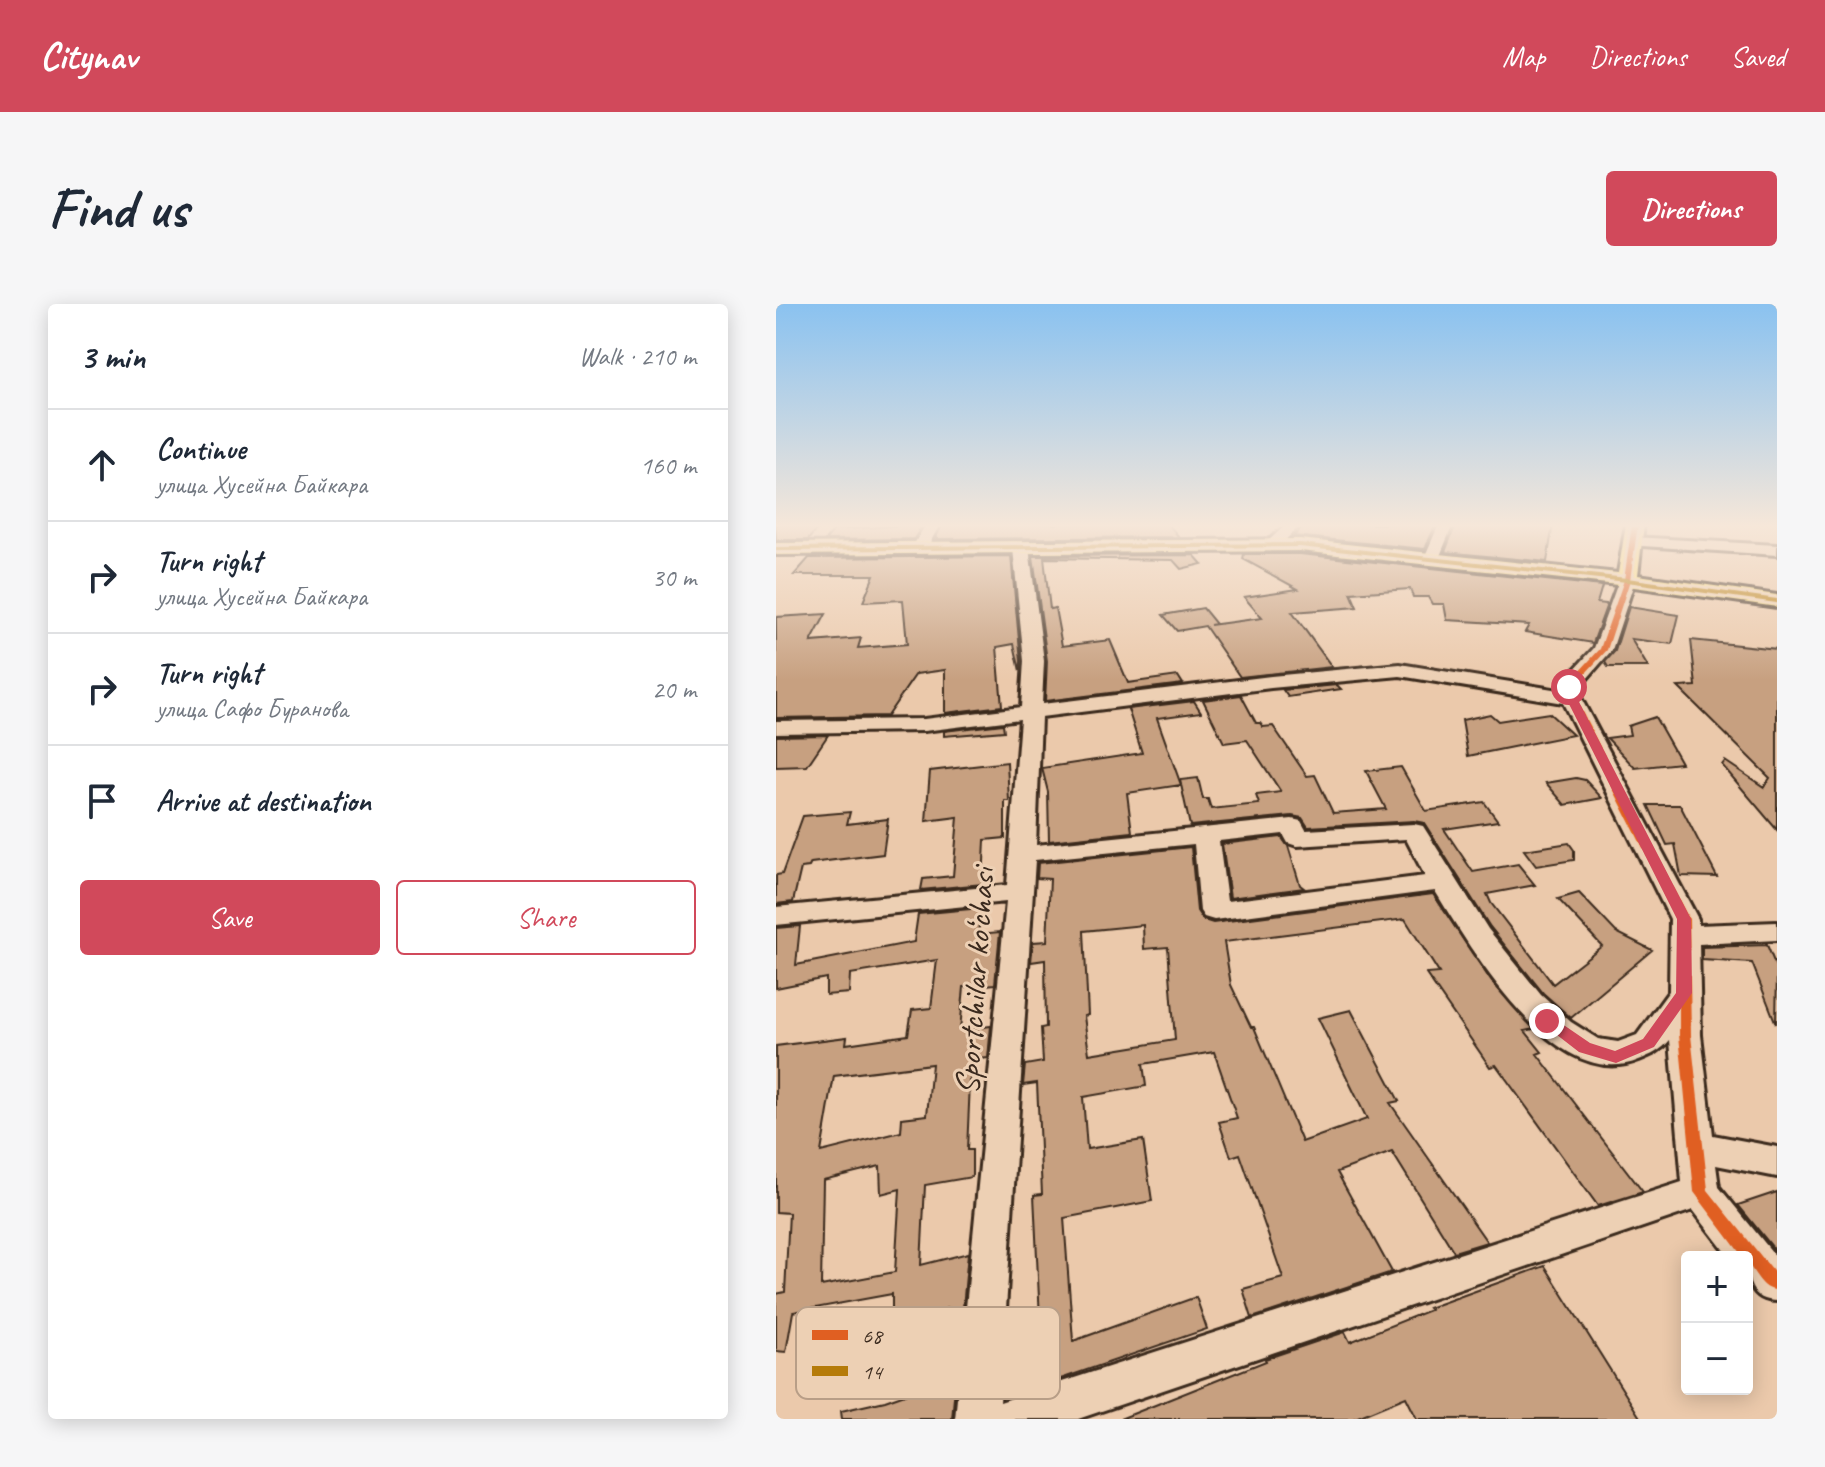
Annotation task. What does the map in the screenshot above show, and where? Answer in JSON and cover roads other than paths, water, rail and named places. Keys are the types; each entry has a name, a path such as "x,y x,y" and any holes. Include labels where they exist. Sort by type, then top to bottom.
{"main road":[{"path":"1592,576 1777,601"},
{"path":"1627,580 1628,576"}],"street":[{"name":"Sportchilar ko‘chasi","path":"986,1307 1020,892 1034,661 1024,576"},
{"path":"1627,580 1603,650 1569,687 1571,698 1684,919 1685,1035 1701,1192 1773,1284 1777,1283"},
{"path":"776,727 924,725 1271,682 1400,670 1571,698"},
{"path":"1022,854 1292,826 1297,838 1414,831 1442,882 1497,963 1547,1021 1585,1048 1616,1057 1648,1043 1684,993"},
{"path":"1206,835 1214,911 1442,882"},
{"path":"776,916 1020,892"},
{"path":"1684,935 1777,931"},
{"path":"1696,1146 1777,1162"},
{"path":"1012,1419 1701,1192"},
{"name":"Sportchilar ko‘chasi","path":"977,1419 979,1399"}]}
